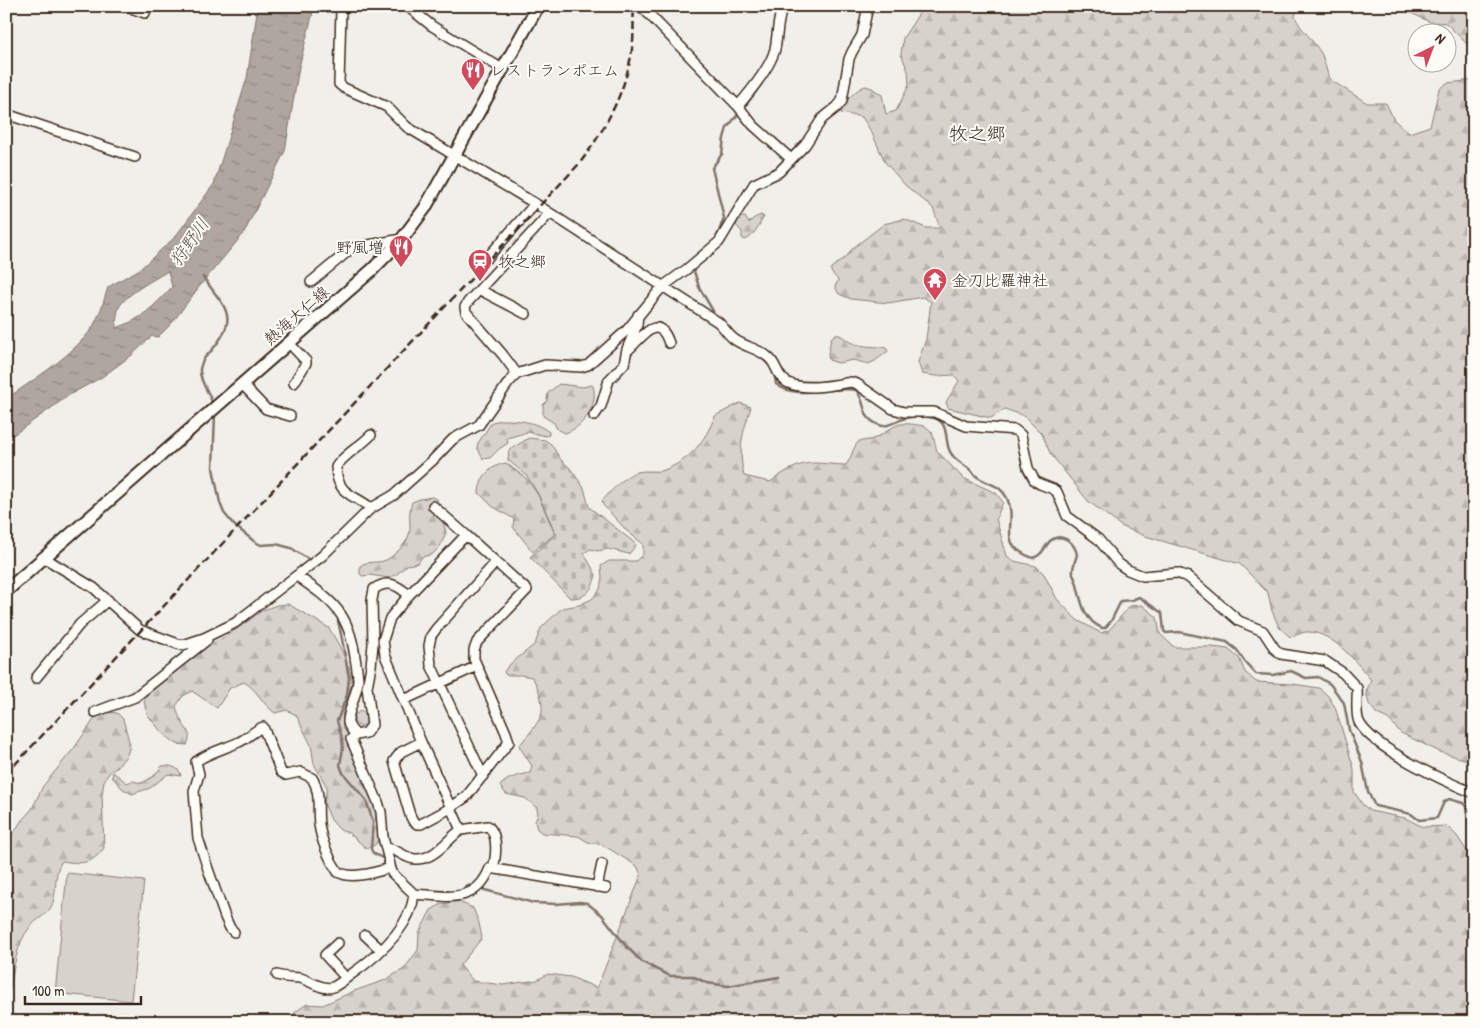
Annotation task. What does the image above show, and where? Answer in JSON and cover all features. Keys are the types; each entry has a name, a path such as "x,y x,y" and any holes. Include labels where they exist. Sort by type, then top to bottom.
{"main road":[{"name":"熱海大仁線","path":"6,591 372,270 402,239 425,208 504,70 538,6"}],"street":[{"path":"125,6 145,13"},
{"path":"343,6 341,8 339,84 349,91 387,107 407,127 535,204 718,322 736,341 760,350 774,363 782,378 788,383 805,387 851,382 857,384 892,409 934,412 966,426 1015,430 1021,435 1028,468 1035,481 1053,488 1057,492 1067,516 1098,539 1123,567 1143,576 1177,573 1188,577 1238,621 1263,631 1275,649 1281,654 1325,661 1343,673 1357,688 1358,719 1362,727 1391,752 1474,793"},
{"path":"407,6 432,26 504,70"},
{"path":"641,6 753,125 791,159"},
{"path":"740,109 773,55 778,16 783,6"},
{"path":"43,557 94,588 140,630 178,644 188,644 235,623 322,556 371,508 394,495 453,439 479,425 509,382 517,374 545,365 581,367 588,365 627,330 662,287 719,242 728,224 738,212 754,184 778,172 805,145 822,119 842,101 849,59 862,35 868,6"},
{"path":"6,114 135,157"},
{"path":"486,258 535,204"},
{"path":"517,374 466,312 465,307 549,214"},
{"path":"311,282 352,248 402,239"},
{"path":"480,290 526,314"},
{"path":"594,416 601,406 604,392 610,380 624,364 626,351 637,325 638,315"},
{"path":"626,351 652,328 663,332 669,343"},
{"path":"289,343 306,360 294,383"},
{"path":"242,384 266,409 290,416"},
{"path":"371,434 336,467 339,485 351,497 371,508"},
{"path":"421,742 401,752 394,761 413,821 417,824 421,824 452,807 466,797 509,742 474,659 474,650 477,642 527,590 433,506"},
{"path":"462,830 396,683 385,655 383,640 390,618 409,595 466,535"},
{"path":"483,776 431,665 429,646 431,636 440,622 496,562"},
{"path":"296,576 334,605 349,628 358,682 348,721 351,730 356,734"},
{"path":"409,595 396,585 384,584 374,589 372,600 373,644 367,687 372,726 366,732 356,734 351,739 378,802 381,812 383,837 391,862 390,868 396,878 414,894 448,896 470,893 480,886 490,868 602,888 602,864"},
{"path":"36,678 80,624 108,600"},
{"path":"95,712 135,697 204,643 211,635"},
{"path":"404,700 477,666"},
{"path":"234,932 225,917 198,838 194,791 199,774 196,762 244,739 255,730 263,727 281,772 286,774 306,773 316,783 319,825 334,867 338,872 343,875 350,875 390,868"},
{"path":"386,848 394,849 413,859 419,859 441,848 451,837 462,830 491,828 496,852 493,869"},
{"path":"277,975 300,978 330,988 362,967 381,950 403,925 411,908 414,894"},
{"path":"365,935 381,950"},
{"path":"338,943 325,956 346,978"}],"green space":[{"path":"920,6 1301,6 1295,15 1296,19 1322,55 1329,79 1367,103 1386,103 1394,120 1409,133 1430,126 1439,89 1447,83 1474,80 1474,762 1440,752 1401,733 1388,719 1377,714 1369,704 1366,692 1371,680 1352,658 1336,643 1318,634 1307,632 1290,637 1279,627 1272,611 1268,593 1240,564 1145,536 1121,526 1088,501 1050,453 1042,434 1024,416 1005,409 991,418 948,408 946,402 959,381 954,375 936,376 922,374 918,362 926,339 931,302 923,297 888,303 851,299 839,294 835,287 838,280 831,272 831,268 884,224 904,219 926,228 940,228 933,208 905,185 885,162 872,133 862,117 841,113 844,104 850,97 865,86 872,88 882,95 886,114 896,111 909,85 908,71 901,54 903,38 922,9"},
{"path":"1383,6 1474,6 1474,61 1473,50 1458,35 1458,22 1430,22 1403,9"},
{"path":"761,215 764,217 754,233 745,240 742,238 742,232 736,225 736,220 740,217 745,217 749,223"},
{"path":"836,334 850,342 882,347 888,351 868,364 853,360 838,363 829,360 828,354 831,338"},
{"path":"559,384 583,387 591,385 593,386 594,393 594,401 588,415 578,426 565,433 557,429 554,423 543,416 543,405 547,401 548,393"},
{"path":"740,403 751,407 741,449 744,476 770,482 785,472 808,463 846,465 859,441 876,438 900,424 925,426 932,432 937,451 963,478 996,493 1003,502 996,519 1007,556 1014,561 1036,566 1044,574 1057,599 1077,620 1101,633 1109,630 1130,606 1142,605 1157,617 1160,634 1174,647 1228,649 1239,658 1245,672 1256,682 1293,684 1319,688 1328,696 1335,707 1354,769 1354,792 1363,805 1370,811 1405,818 1423,827 1447,826 1457,836 1474,862 1474,1022 291,1022 295,1012 307,1004 323,1005 383,981 404,969 418,950 419,933 431,910 442,904 457,901 473,908 482,938 460,965 473,981 503,985 537,980 548,974 571,977 597,988 641,875 637,866 603,845 588,842 578,836 542,833 537,829 535,822 538,814 537,808 525,798 506,794 500,786 510,778 530,773 532,766 519,746 536,724 542,712 540,696 532,677 506,675 504,672 508,666 535,644 541,628 562,608 579,605 592,599 600,589 602,578 601,566 609,561 636,561 643,554 643,544 627,531 603,505 602,501 617,485 634,473 664,470 682,461 702,441 715,416"},
{"path":"502,420 532,423 544,428 549,432 549,435 528,432 507,438 508,443 490,458 483,459 477,447 478,443 492,422"},
{"path":"529,438 545,440 551,444 561,460 570,468 584,488 589,507 636,545 629,554 608,549 598,551 590,549 584,553 596,575 593,585 581,597 570,598 530,557 556,534 538,494 527,476 508,460 509,450"},
{"path":"506,463 527,479 538,495 555,534 533,552 513,527 514,519 492,506 479,493 481,482 487,473 500,464"},
{"path":"432,497 437,499 439,507 437,515 443,522 446,532 441,545 433,554 422,557 418,563 407,565 389,578 370,575 362,576 360,574 360,566 388,559 405,543 410,532 412,502"},
{"path":"288,604 329,628 349,667 352,682 342,715 345,725 352,734 360,765 362,782 376,806 378,842 373,846 366,848 349,833 340,830 331,820 324,803 327,787 314,764 311,745 296,715 287,710 275,713 244,682 230,688 217,708 192,691 183,696 176,706 179,717 189,733 187,745 177,744 163,734 147,714 144,702 149,690 199,649 227,636 263,610 277,605"},
{"path":"361,710 367,716 366,724 360,727 354,722 354,716"},
{"path":"104,712 117,713 123,719 130,745 127,755 109,773 104,781 102,795 104,848 95,858 86,862 62,861 57,872 53,903 50,909 25,934 16,956 10,989 6,994 6,878 8,873 6,850 8,841 32,809 43,786 75,747 95,718"},
{"path":"162,766 174,767 179,770 181,776 168,774 150,788 132,794 123,789 112,777 113,772 127,783 132,781 142,783 154,776"},
{"path":"67,873 144,881 131,1001 55,993"}],"water":[{"name":"狩野川","path":"258,6 314,6 299,67 285,151 244,233 172,323 158,337 152,336 132,355 102,377 71,394 6,440 6,399 48,370 86,336 100,313 108,287 140,269 175,237 214,184 247,78","holes":["168,271 172,287 140,317 116,328 119,307 136,290"]}],"waterway":[{"path":"743,109 756,91"},
{"path":"716,239 724,218 712,168 722,154 727,128 739,113"},
{"path":"693,268 699,287 715,317"},
{"path":"203,277 223,304 227,320 226,328 221,338 204,358 200,369 201,378 213,405"},
{"path":"717,327 730,342 760,356 770,366"},
{"path":"774,372 776,384 784,389 804,392 837,389 856,390 860,395 867,415 875,423 882,426 916,416 930,417 940,421 945,429 950,451 955,458 978,477 1002,490 1005,494 1010,507 1010,532 1014,546 1033,558 1039,555 1050,541 1055,538 1063,538 1074,546 1077,555 1073,574 1083,608 1090,619 1102,628 1105,628 1111,621 1121,601 1139,597 1162,613 1164,631 1166,633 1179,632 1227,642 1237,650 1256,674 1273,675 1291,671 1306,678 1318,677 1330,684 1344,703 1349,730 1362,762 1368,792 1375,806 1411,814 1419,820 1437,818 1444,802 1449,799 1463,803 1470,811 1474,812"},
{"path":"215,413 213,468 220,503 224,513 234,525 255,542 261,545 276,544 291,548 311,561"},
{"path":"338,621 349,678 347,695 337,721 343,748 340,765 343,773 366,800 373,822 371,849 373,853 386,860"},
{"path":"394,867 401,876"},
{"path":"458,892 469,886 476,886"},
{"path":"481,889 534,903 587,903 602,915 626,946 642,962 670,976 692,976 707,983 728,986 779,977"}],"railway":[{"path":"6,774 579,164 607,122 627,74 631,58 634,6"}],"place":[{"name":"レストランポエム","path":"473,91"},
{"name":"野風増","path":"401,268"},
{"name":"牧之郷","path":"480,282"},
{"name":"金刀比羅神社","path":"935,301"}],"district":[{"name":"牧之郷","path":"977,133"}]}
